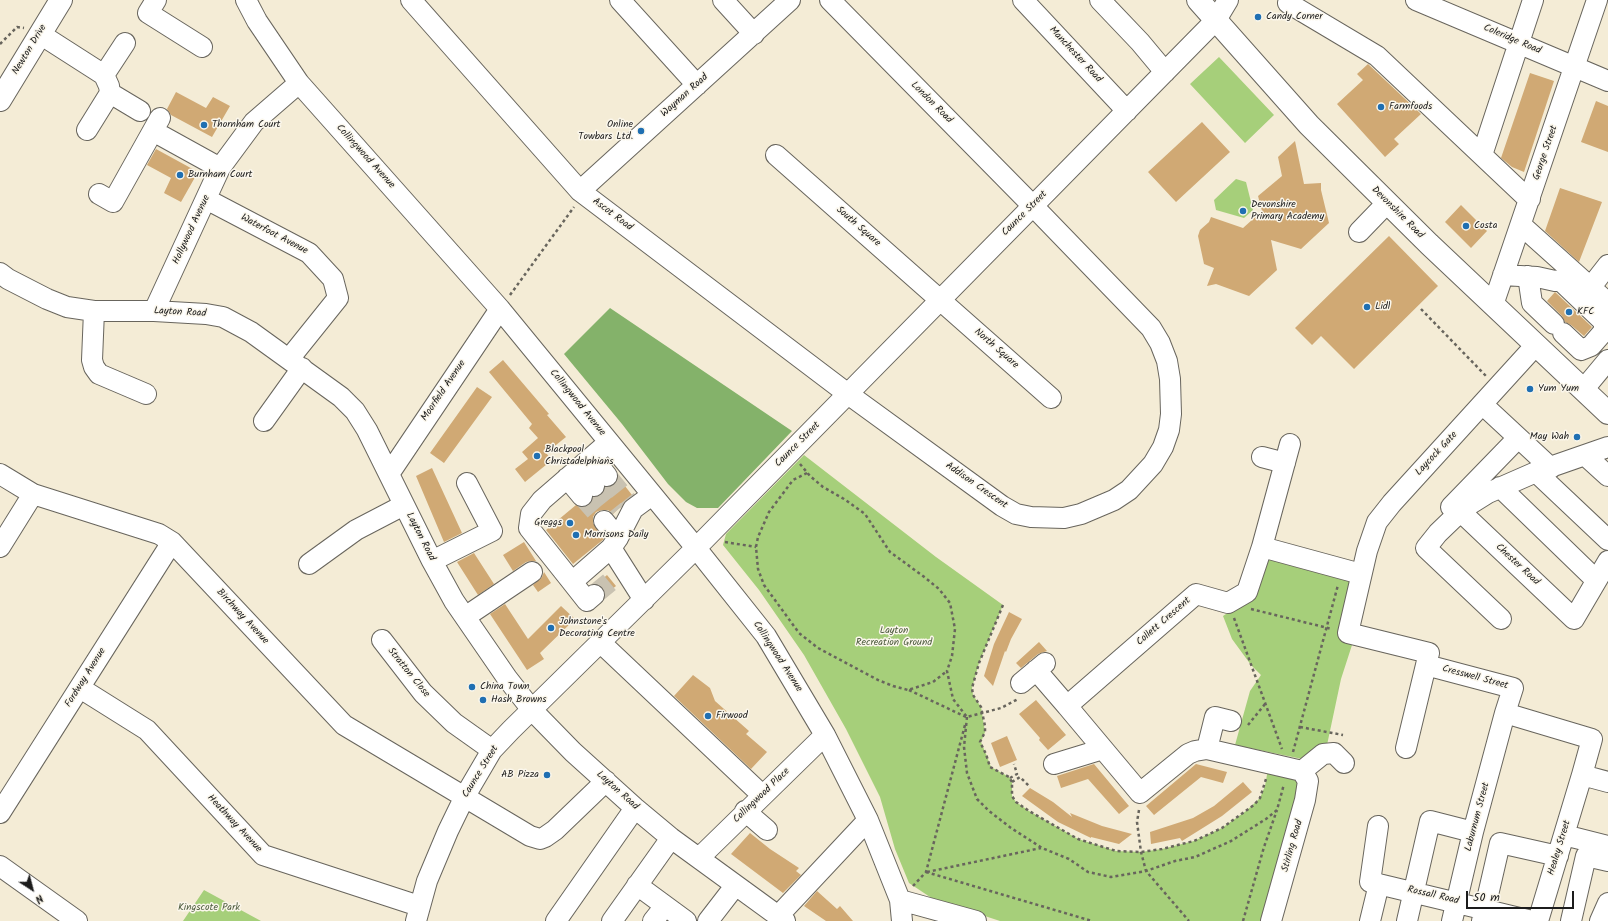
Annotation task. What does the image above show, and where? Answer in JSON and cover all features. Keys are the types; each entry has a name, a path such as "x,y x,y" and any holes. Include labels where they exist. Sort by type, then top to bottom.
{"main road":[{"name":"Newton Drive","path":"0,100 61,0"},
{"name":"Devonshire Road","path":"1198,0 1294,109 1387,203 1582,390 1608,413"}],"street":[{"path":"156,0 148,14 202,47"},
{"name":"Collingwood Avenue","path":"246,0 257,21 299,83 500,309 652,494 700,543 766,636 825,735 868,820 900,900 902,921"},
{"name":"Ascot Road","path":"411,0 582,192 848,394"},
{"path":"620,0 697,85"},
{"path":"723,0 754,34"},
{"name":"Wayman Road","path":"582,192 790,0"},
{"name":"London Road","path":"830,0 1033,206"},
{"name":"Manchester Road","path":"1023,0 1127,110"},
{"path":"1100,0 1140,42 1165,72"},
{"name":"Caunce Street","path":"418,914 436,859 465,796 492,750 644,600 1165,72 1216,20 1228,0"},
{"path":"1289,0 1288,3 1378,56 1530,199"},
{"name":"Coleridge Road","path":"1416,0 1519,42 1608,81"},
{"path":"1482,155 1533,0"},
{"name":"George Street","path":"1493,305 1597,0"},
{"path":"40,34 104,75 109,86 110,94 87,130"},
{"path":"104,75 125,43"},
{"name":"Hollywood Avenue","path":"154,311 220,168 254,122 299,83"},
{"path":"110,94 140,111"},
{"path":"99,194 113,202 157,124 220,168"},
{"name":"South Square","path":"776,155 940,300"},
{"name":"Waterfoot Avenue","path":"206,199 309,253 333,279 338,298 295,364"},
{"path":"1359,232 1387,203"},
{"name":"Addison Crescent","path":"848,394 1002,506 1016,514 1031,517 1064,518 1081,514 1114,500 1129,490 1142,477 1153,464 1163,447 1169,430 1172,414 1170,378 1167,361 1160,342 1151,328 1033,206"},
{"path":"1521,225 1608,303"},
{"path":"1590,288 1608,266"},
{"name":"Layton Road","path":"0,273 8,279 47,299 67,307 94,311 154,311 206,314 223,317 251,332 341,397 355,411 367,430 432,561 464,617 507,678 532,710 573,752 635,808 671,838 781,919"},
{"path":"1503,276 1533,276 1555,281 1560,280 1604,322 1604,331 1591,346 1581,350 1532,303 1533,276"},
{"name":"North Square","path":"940,300 1051,398"},
{"name":"Moorfield Avenue","path":"389,474 500,309"},
{"path":"94,311 92,360 94,367 99,374 146,394"},
{"name":"Laycock Gate","path":"1352,571 1377,522 1392,503 1536,346"},
{"path":"1582,390 1608,360"},
{"path":"264,421 295,364"},
{"path":"1482,404 1518,438 1544,470 1608,540"},
{"path":"1501,619 1426,548 1454,511 1518,438"},
{"path":"594,595 587,601 529,528 531,514 536,505 609,442"},
{"path":"1454,511 1500,487 1608,448"},
{"path":"1228,603 1247,592 1262,547 1287,454 1262,457"},
{"path":"1586,456 1608,476"},
{"path":"579,468 594,486 579,468"},
{"name":"Birchway Avenue","path":"0,474 33,494 159,534 172,542 344,725 530,836 540,839 555,830 606,781"},
{"path":"432,561 492,531 467,483"},
{"path":"1500,487 1596,580 1608,561"},
{"path":"0,547 33,494"},
{"path":"572,582 619,522 652,494"},
{"path":"309,564 356,530 404,505"},
{"name":"Chester Road","path":"1454,511 1574,618 1596,580"},
{"path":"619,522 618,575 644,600"},
{"name":"Fordway Avenue","path":"0,813 172,542"},
{"path":"1262,547 1352,571 1348,633 1429,653 1406,748"},
{"path":"464,617 532,572"},
{"name":"Collett Crescent","path":"1066,706 1196,594 1228,603"},
{"name":"Stratton Close","path":"382,640 423,693 454,723 492,750"},
{"path":"600,642 762,795"},
{"name":"Cresswell Street","path":"1426,665 1513,688 1505,713"},
{"path":"1034,672 1066,706 1140,793 1188,754 1207,749 1296,769 1323,754 1334,753 1344,763"},
{"name":"Heathway Avenue","path":"80,688 147,730 264,855 418,914"},
{"path":"1505,713 1592,739 1582,775 1608,782"},
{"name":"Laburnum Street","path":"1452,921 1473,832 1505,713"},
{"path":"1207,749 1215,717 1231,721"},
{"name":"Collingwood Place","path":"699,858 825,735"},
{"path":"1054,763 1103,749"},
{"name":"Stirling Road","path":"1271,921 1306,800 1308,781 1296,769"},
{"name":"Healey Street","path":"1538,921 1582,775"},
{"path":"556,921 635,808"},
{"path":"745,812 767,830"},
{"path":"781,919 868,820"},
{"path":"1407,921 1430,821 1473,832"},
{"path":"1370,921 1379,884 1370,882 1378,826"},
{"path":"1564,835 1608,846"},
{"path":"612,921 671,838"},
{"path":"1483,915 1500,843 1558,856"},
{"path":"1571,921 1586,856 1608,861"},
{"path":"0,866 77,921"},
{"name":"Rossall Road","path":"1379,884 1457,902 1483,915 1532,921"},
{"path":"637,885 686,921"},
{"path":"708,921 736,886"},
{"path":"900,900 976,921"},
{"path":"1600,921 1608,903"},
{"path":"653,921 665,906"}],"path":[{"path":"500,309 582,192"},
{"path":"1422,310 1498,387"},
{"path":"790,452 807,472 823,487 844,499 865,514 890,552 929,580 939,589 950,603 955,629 952,656 947,671 953,699 967,717 964,747 967,773 977,799 989,811 1011,828 1042,848 1069,859 1088,872 1111,877 1146,871 1175,861 1195,857 1231,841 1266,819 1277,810"},
{"path":"807,472 793,480 769,512 758,537 756,547 758,569 764,585 799,632 818,648 878,680 908,690 967,717 982,713"},
{"path":"700,543 756,547"},
{"path":"1243,921 1264,847 1277,810 1296,769 1300,727 1327,627 1352,571"},
{"path":"1228,603 1348,633"},
{"path":"1228,603 1296,769"},
{"path":"1003,605 979,663 972,688 973,695 981,707 986,726 980,742 990,767 1010,778 1012,782 1012,796 1016,802 1055,826 1078,839 1109,849 1128,852 1162,849 1194,841 1222,828 1254,805 1260,798 1265,786 1269,763"},
{"path":"908,690 933,682 947,671"},
{"path":"926,872 967,717"},
{"path":"1300,727 1343,735"},
{"path":"1014,764 1017,774 1029,786"},
{"path":"1010,778 1017,774"},
{"path":"1012,782 1020,778"},
{"path":"1140,793 1138,822 1141,852 1146,871 1189,921"},
{"path":"926,872 1042,848"},
{"path":"926,872 1092,921"}],"green space":[{"path":"1219,57 1274,115 1245,143 1190,84"},
{"path":"1236,179 1246,182 1253,210 1244,218 1216,210 1214,200"},
{"path":"610,308 792,431 718,508 697,508 686,502 668,484 622,424 564,354"},
{"name":"Layton Recreation Ground","path":"804,455 936,557 1003,605 979,663 972,688 973,695 981,707 985,732 981,742 991,767 1009,777 1012,781 1012,796 1016,802 1029,811 1078,839 1116,851 1141,852 1162,849 1194,841 1222,828 1246,811 1260,798 1265,786 1268,769 1294,776 1303,793 1267,921 1000,921 933,899 909,883 895,849 880,797 846,729 804,655 759,590 723,545 726,534"},
{"path":"1266,555 1352,578 1339,639 1352,645 1341,679 1327,745 1307,760 1235,745 1250,691 1261,675 1251,665 1232,639 1223,616 1235,608"},
{"name":"Kingscote Park","path":"204,890 261,921 183,921"}],"building":[{"name":"Farmfoods","path":"1368,64 1421,114 1394,139 1399,144 1385,157 1337,104 1363,80 1357,74"},
{"path":"1530,73 1554,81 1524,172 1512,167 1501,158"},
{"name":"Thornham Court","path":"176,92 206,108 213,97 230,106 212,137 171,115 167,109"},
{"path":"1596,101 1608,106 1608,152 1581,142"},
{"path":"1202,122 1230,152 1176,202 1148,172"},
{"path":"1295,141 1304,184 1321,183 1321,190 1329,223 1301,249 1271,240 1277,270 1249,296 1216,284 1207,286 1214,268 1204,264 1198,236 1200,230 1209,222 1211,217 1243,228 1262,211 1258,196 1282,176 1278,157"},
{"name":"Burnham Court","path":"156,149 198,172 181,202 164,193 171,178 147,165"},
{"path":"1560,188 1602,202 1579,262 1545,231"},
{"name":"Costa","path":"1461,205 1487,231 1471,248 1445,222"},
{"name":"Lidl","path":"1389,236 1438,286 1354,369 1321,336 1312,345 1295,328"},
{"path":"1555,292 1592,327 1584,336 1565,322 1562,316 1547,301"},
{"path":"503,360 549,414 547,415 566,437 546,453 552,460 525,482 515,469 528,459 522,452 538,438 529,428 532,424 489,372"},
{"path":"477,387 492,397 444,463 430,453"},
{"path":"432,468 462,533 444,542 416,476"},
{"path":"618,477 632,495 613,514 608,510 596,512 593,517 593,523 604,539 573,564 546,530 576,505 584,507 589,505 593,497 602,495 605,487 614,485"},
{"path":"524,542 536,561 526,562 513,571 503,555"},
{"path":"474,553 494,584 478,595 457,562"},
{"path":"544,572 551,583 538,592 533,585 542,577"},
{"path":"607,575 616,586 605,595 603,588 597,584"},
{"path":"505,604 528,639 561,606 575,619 540,653 544,659 527,670 490,614"},
{"path":"1009,612 1022,619 1006,652 1005,651 993,686 984,676 994,644"},
{"path":"1039,642 1047,651 1038,654 1021,668 1016,663"},
{"name":"Firwood","path":"693,675 710,688 715,701 749,731 746,734 767,752 751,769 674,696"},
{"path":"1036,700 1066,735 1048,750 1039,740 1040,738 1019,714"},
{"path":"1007,736 1017,760 1000,767 991,743"},
{"path":"1094,764 1129,806 1119,814 1088,779 1061,788 1057,776"},
{"path":"1196,764 1227,772 1223,783 1201,777 1154,815 1146,806"},
{"path":"1243,782 1252,792 1222,816 1182,841 1180,838 1151,844 1150,832 1193,818 1214,806"},
{"path":"1030,788 1053,802 1072,817 1070,813 1102,826 1132,834 1119,844 1091,838 1058,822 1022,796"},
{"path":"750,833 770,849 799,868 796,871 801,875 783,893 731,854"},
{"path":"817,891 837,909 840,906 853,921 826,921 804,906"}],"tunnel":[{"path":"607,476 628,502"},
{"path":"594,486 615,512"},
{"path":"582,496 604,521"},
{"path":"594,595 611,581"}],"place":[{"name":"Candy Corner","path":"1258,17"},
{"name":"Farmfoods","path":"1381,107"},
{"name":"Thornham Court","path":"204,125"},
{"name":"Online Towbars Ltd.","path":"641,131"},
{"name":"Burnham Court","path":"180,175"},
{"name":"Devonshire Primary Academy","path":"1243,211"},
{"name":"Costa","path":"1466,226"},
{"name":"Lidl","path":"1367,307"},
{"name":"KFC","path":"1569,312"},
{"name":"Yum Yum","path":"1530,389"},
{"name":"May Wah","path":"1577,437"},
{"name":"Blackpool Christadelphians","path":"537,456"},
{"name":"Greggs","path":"570,523"},
{"name":"Morrisons Daily","path":"576,535"},
{"name":"Johnstone's Decorating Centre","path":"551,628"},
{"name":"China Town","path":"472,687"},
{"name":"Hash Browns","path":"483,700"},
{"name":"Firwood","path":"708,716"},
{"name":"AB Pizza","path":"547,775"}]}
